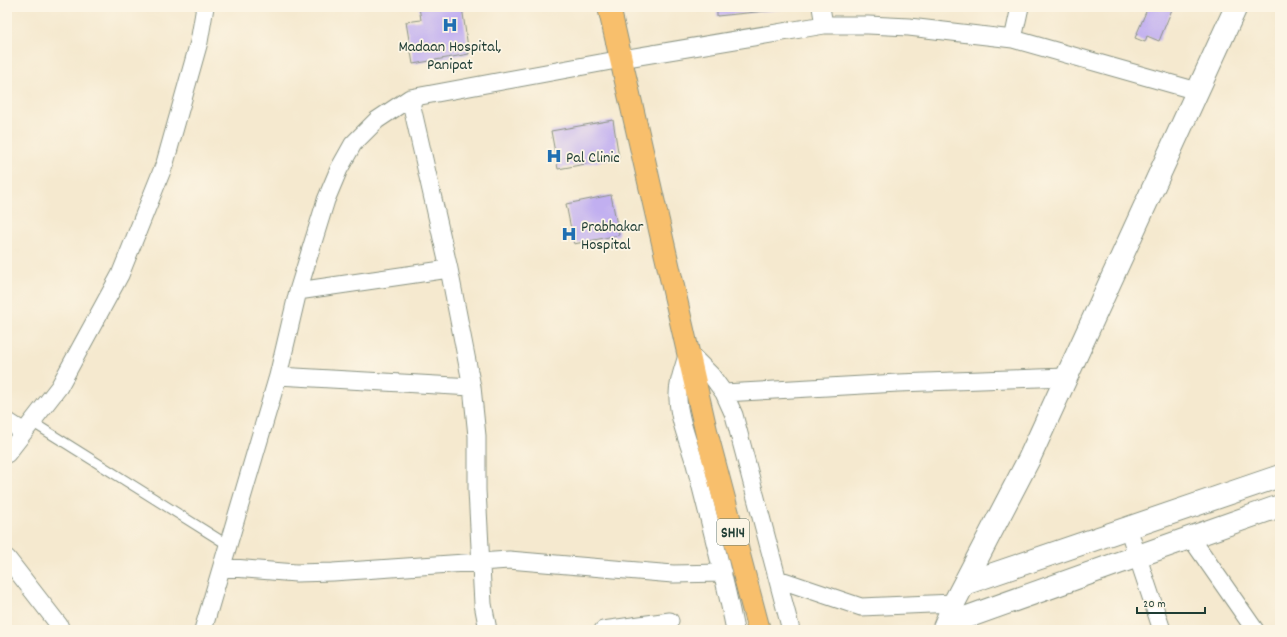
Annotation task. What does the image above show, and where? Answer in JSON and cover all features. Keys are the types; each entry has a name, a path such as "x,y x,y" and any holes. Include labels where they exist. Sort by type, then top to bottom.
{"main road":[{"name":"SH14","path":"609,7 707,435 759,630"}],"street":[{"path":"7,454 59,387 120,275 165,163 199,42 205,7"},
{"path":"820,7 824,25"},
{"path":"1013,39 1020,7"},
{"path":"944,628 954,603 1029,459 1236,7"},
{"path":"203,630 278,376 298,291 326,200 339,169 353,144 377,120 410,98 622,59 824,25 909,27 1013,39 1197,91"},
{"path":"410,98 449,269 472,386 477,436 477,490 480,561 483,604 488,630"},
{"path":"298,291 449,269"},
{"path":"735,630 723,572 692,454 680,415 678,383 688,352 711,375 724,393 734,415 791,630"},
{"path":"278,376 472,386"},
{"path":"724,393 898,383 1066,377"},
{"path":"7,422 28,427"},
{"path":"964,584 1280,476"},
{"path":"944,628 1138,556 1280,506"},
{"path":"1128,528 1162,630"},
{"path":"1191,538 1256,630"},
{"path":"7,558 59,625 61,630"},
{"path":"222,567 296,573 333,572 509,560 673,574 723,572"},
{"path":"778,579 861,607 954,603"},
{"path":"603,630 670,621"}],"lane":[{"path":"28,427 228,545"}],"building":[{"path":"419,7 462,7 469,54 413,64 406,22 421,20"},
{"path":"717,7 786,7 786,9 717,16"},
{"path":"1148,7 1173,7 1159,41 1147,36 1145,42 1135,38"},
{"path":"613,120 619,158 558,169 551,131"},
{"path":"611,195 619,235 574,244 566,204"}],"place":[{"name":"Madaan Hospital, Panipat","path":"450,25"},
{"name":"Pal Clinic","path":"554,156"},
{"name":"Prabhakar Hospital","path":"569,234"}]}
